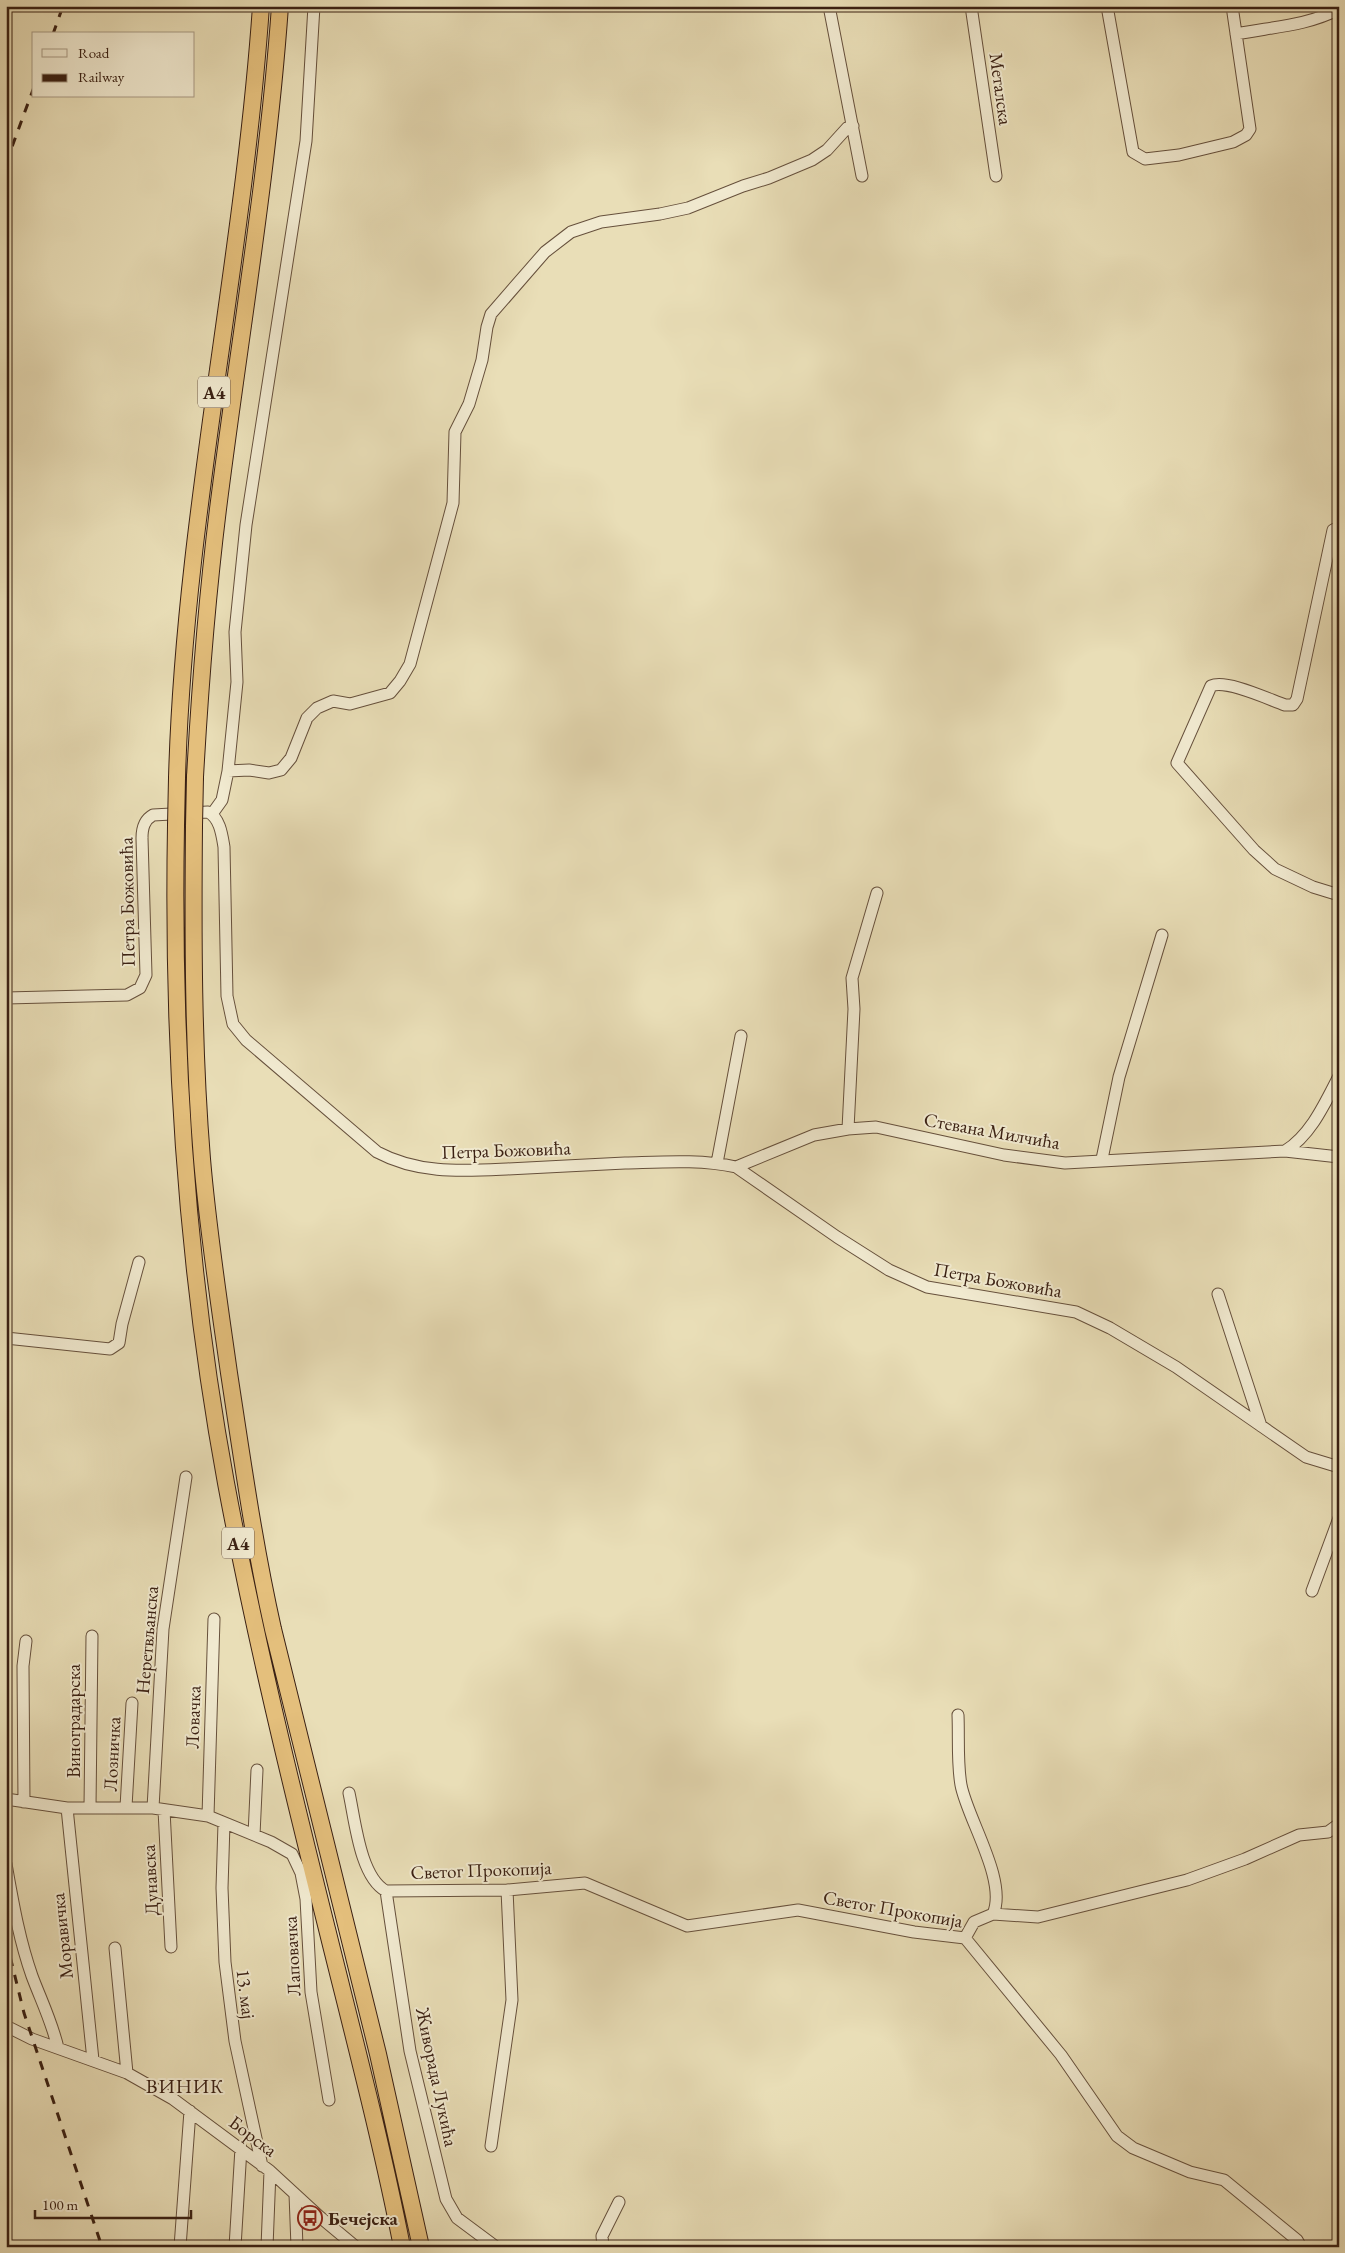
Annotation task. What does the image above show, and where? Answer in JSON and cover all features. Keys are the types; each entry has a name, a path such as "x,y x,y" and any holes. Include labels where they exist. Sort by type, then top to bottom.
{"highway":[{"name":"A4","path":"261,6 244,185 210,420 198,518 183,676 177,778 175,965 180,1107 190,1229 210,1386 234,1525 263,1663 355,2038 402,2247"},
{"name":"A4","path":"280,6 273,91 254,251 214,543 202,672 194,826 194,1004 202,1158 218,1300 241,1455 262,1578 378,2054 421,2247"}],"street":[{"path":"212,814 222,800 228,771 237,682 235,632 246,525 306,141 314,6"},
{"path":"829,6 862,176"},
{"name":"Металска","path":"971,6 996,176"},
{"path":"1107,6 1134,152 1145,159 1186,154 1233,142 1246,136 1250,129 1232,6"},
{"path":"1236,34 1299,24 1322,18 1339,9"},
{"path":"228,771 249,770 269,773 281,770 291,758 307,718 317,708 333,702 350,704 390,693 400,681 410,664 453,502 455,432 469,404 482,360 491,314 545,252 571,232 601,222 688,208 743,186 769,178 812,160 827,150 847,128 853,126"},
{"path":"1339,527 1333,530 1297,699 1293,705 1285,705 1218,683 1211,686 1177,763 1254,850 1275,869 1313,887 1339,895"},
{"name":"Петра Божовића","path":"6,998 127,995 140,988 146,975 143,827 149,817 154,815 203,811 212,814 219,825 224,847 227,996 233,1024 246,1040 376,1152 395,1162 420,1168 457,1171 671,1161 717,1163 736,1167 837,1237 889,1270 927,1287 1076,1312 1110,1328 1176,1367 1306,1457 1339,1467"},
{"path":"848,1129 854,1009 852,978 877,893"},
{"path":"1102,1159 1119,1077 1162,935"},
{"path":"717,1163 741,1036"},
{"path":"1285,1151 1296,1145 1305,1134 1339,1076"},
{"name":"Стевана Милчића","path":"736,1167 814,1135 848,1129 876,1127 1004,1155 1065,1162 1285,1151 1339,1157"},
{"path":"6,1338 110,1349 116,1347 119,1343 122,1324 139,1262"},
{"path":"1218,1294 1261,1426"},
{"name":"Неретвљанска","path":"159,1809 163,1629 186,1476"},
{"path":"1312,1591 1339,1518"},
{"name":"Ловачка","path":"208,1816 214,1619"},
{"name":"Виноградарска","path":"90,1807 92,1636"},
{"path":"24,1802 23,1666 26,1641"},
{"name":"Лозничка","path":"126,1807 132,1703"},
{"path":"958,1715 961,1785 991,1864 996,1901 993,1914"},
{"path":"254,1835 257,1770"},
{"path":"349,1793 366,1863 373,1881 386,1890"},
{"name":"Лаповачка","path":"6,1799 67,1808 126,1807 159,1809 208,1816 254,1835 292,1854 300,1874 306,1899 312,1999 329,2100"},
{"name":"Моравичка","path":"67,1808 93,2060"},
{"name":"Дунавска","path":"159,1809 172,1947"},
{"name":"13. мај","path":"224,1823 222,1888 225,1962 235,2041 266,2169 267,2247"},
{"path":"966,1938 974,1922 993,1914 1038,1917 1187,1880 1245,1859 1300,1835 1328,1832 1339,1824"},
{"path":"6,1864 17,1930 32,1977 53,2027 58,2048"},
{"name":"Светог Прокопија","path":"386,1890 507,1890 585,1882 687,1926 798,1910 922,1933 966,1938 1061,2055 1117,2136 1133,2148 1190,2172 1224,2180 1297,2240 1301,2247"},
{"name":"Живорада Лукића","path":"386,1890 410,2051 446,2199 457,2218 496,2247"},
{"path":"491,2146 512,2000 507,1890"},
{"path":"115,1948 127,2072"},
{"name":"Борска","path":"6,2026 32,2039 127,2072 190,2111 241,2148 356,2247"},
{"path":"180,2247 190,2111"},
{"path":"235,2247 241,2148"},
{"path":"295,2194 296,2247"},
{"path":"603,2247 602,2236 619,2202"}],"railway":[{"path":"54,32 63,6"},
{"path":"6,163 32,92"},
{"path":"6,1940 24,2013 102,2247"}],"place":[{"name":"Бечејска","path":"310,2218"}],"district":[{"name":"ВИНИК","path":"185,2086"}]}
